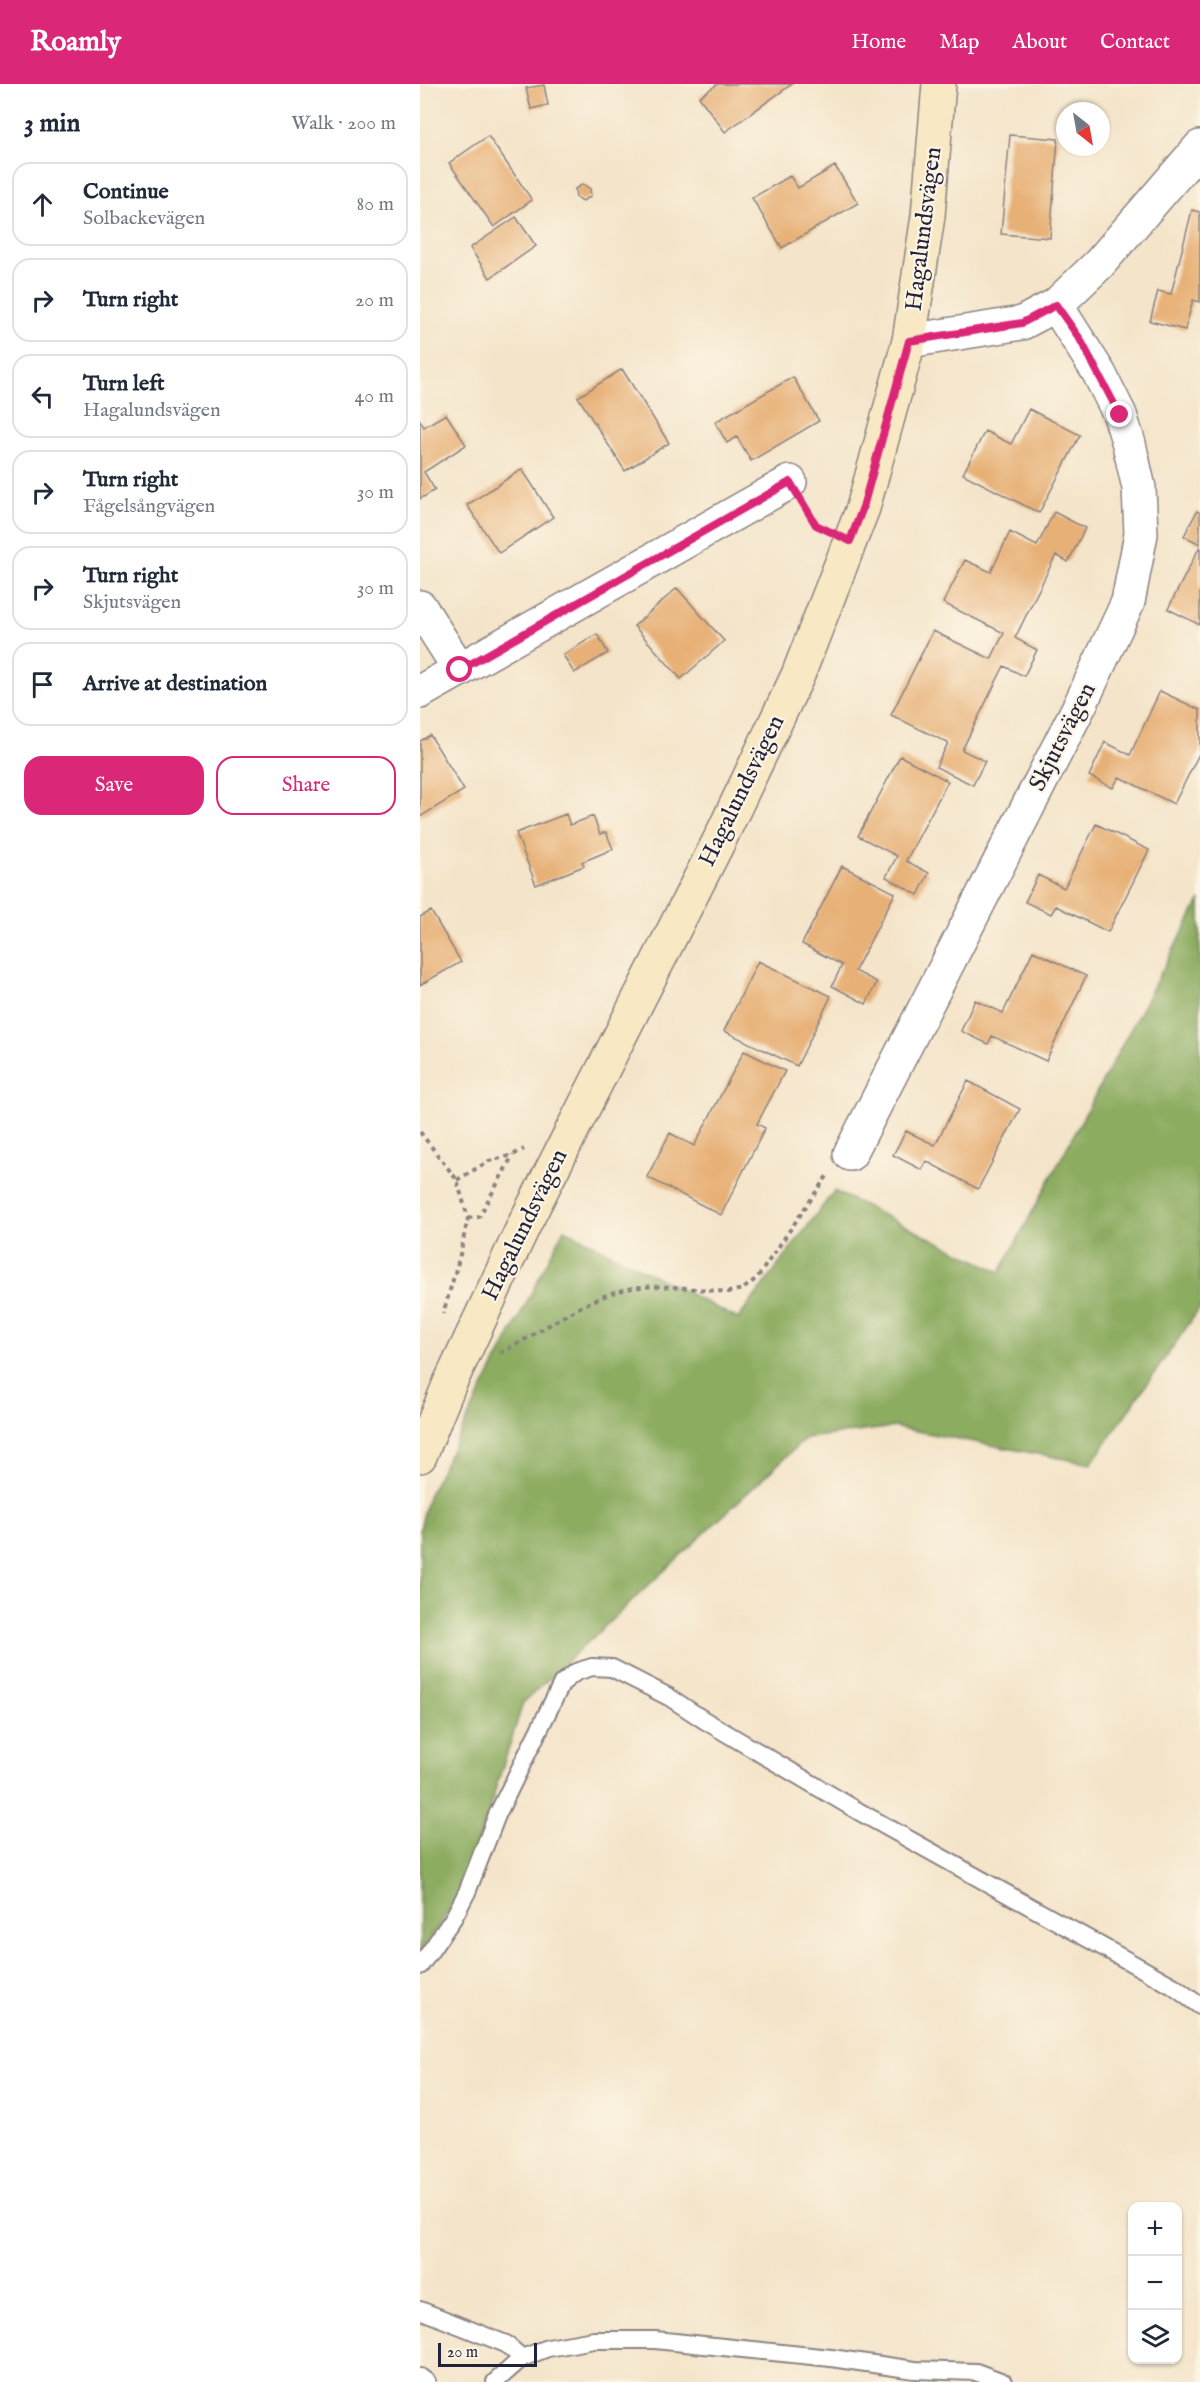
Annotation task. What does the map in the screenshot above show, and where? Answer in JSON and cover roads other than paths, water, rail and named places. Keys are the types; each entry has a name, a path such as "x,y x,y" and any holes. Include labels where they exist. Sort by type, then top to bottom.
{"street":[{"name":"Hagalundsvägen","path":"420,1456 449,1384 561,1151 719,841 798,675 863,507 909,341 928,216 939,84"},
{"path":"909,341 1022,323 1056,305 1099,264 1200,147"},
{"name":"Skjutsvägen","path":"850,1154 1081,703 1128,602 1141,534 1139,488 1129,444 1120,415 1099,373 1080,339 1056,305"},
{"path":"420,692 790,482"},
{"path":"420,607 460,670"}],"lane":[{"path":"420,1966 454,1917 467,1892 497,1815 562,1683 576,1672 592,1667 612,1668 669,1697 858,1811 1173,1986 1200,2006"},
{"path":"420,2310 506,2344 522,2358"},
{"path":"495,2382 522,2358 548,2348 594,2340 655,2340 915,2370 976,2372 1003,2382"},
{"path":"420,2377 427,2382"}]}
